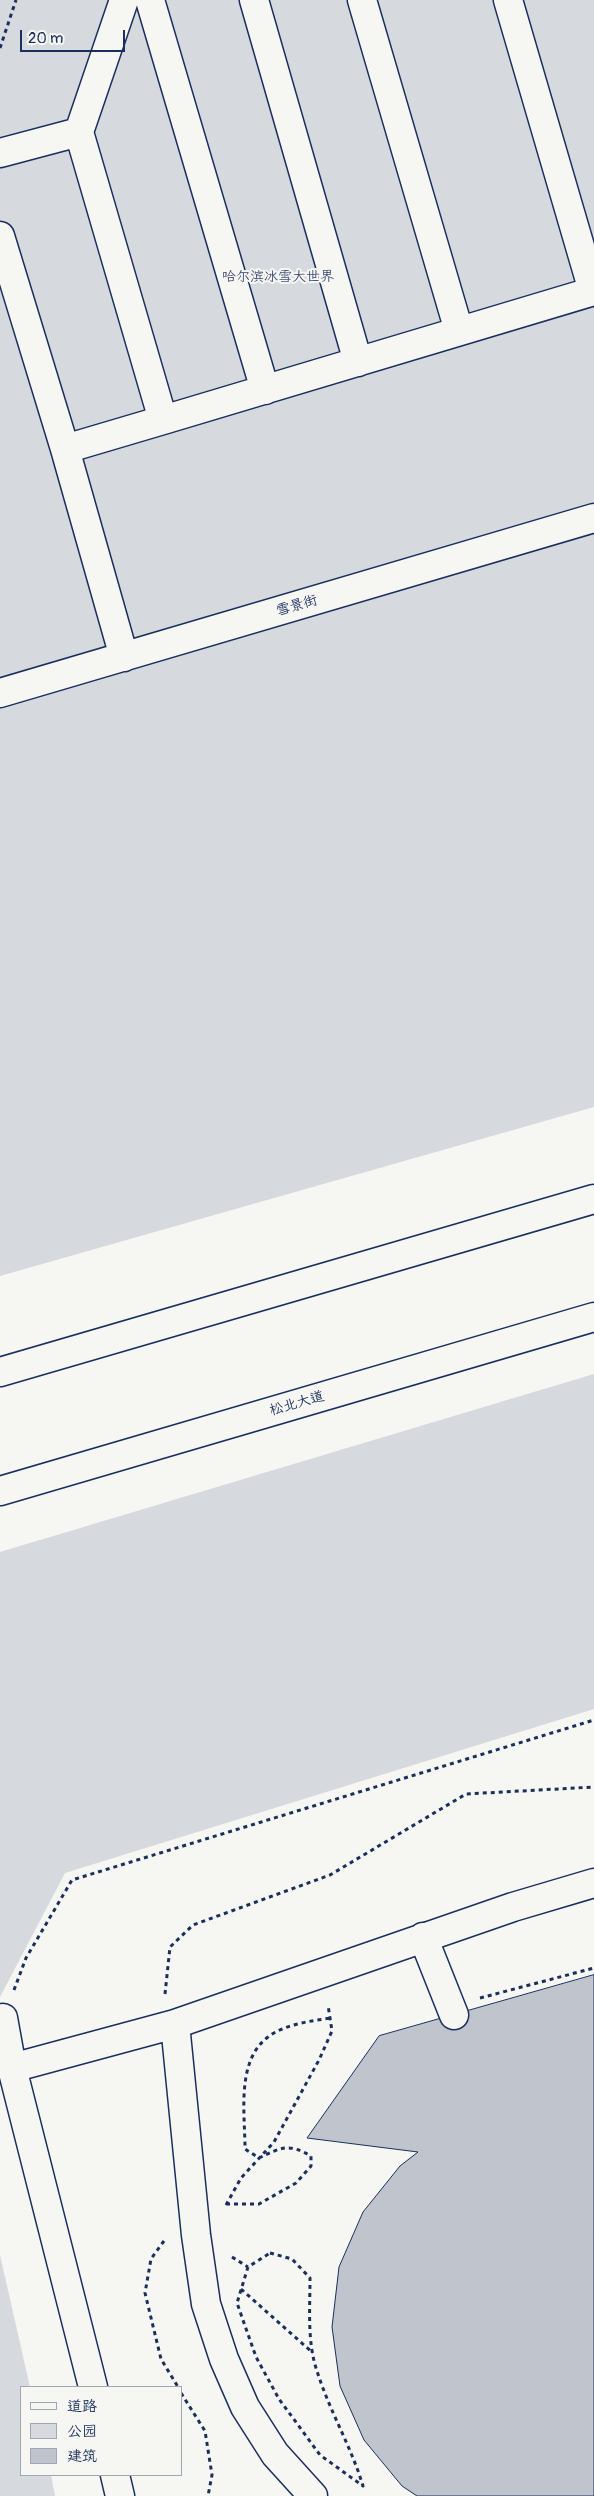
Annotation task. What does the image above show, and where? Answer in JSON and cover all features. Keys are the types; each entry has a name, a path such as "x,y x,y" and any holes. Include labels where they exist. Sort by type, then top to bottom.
{"main road":[{"path":"124,0 80,132 163,420"},
{"path":"150,0 265,390"},
{"path":"254,0 358,362"},
{"path":"362,0 459,331"},
{"path":"65,449 593,291 508,0"},
{"path":"0,153 80,132"},
{"path":"0,236 65,449 124,657"},
{"name":"雪景街","path":"0,693 594,518"},
{"path":"0,1372 594,1199"},
{"name":"松北大道","path":"0,1491 594,1317"},
{"path":"12,2068 176,2024 423,1937 513,1907 594,1883"},
{"path":"423,1937 452,2010"},
{"path":"3,2018 12,2068 93,2386"},
{"path":"176,2024 196,2235 206,2304 224,2359 245,2407 275,2454 313,2496"},
{"path":"115,2476 120,2496"}],"path":[{"path":"0,48 16,0"},
{"path":"3,2018 26,1958 72,1880 594,1720"},
{"path":"176,2024 164,1992 170,1947 193,1925 330,1875 466,1794 594,1787"},
{"path":"452,2010 594,1968"},
{"path":"223,2209 241,2178 274,2142 319,2060 332,2031 331,2012 315,1974"},
{"path":"259,2158 245,2149 245,2086 253,2052 270,2036 300,2023 331,2018"},
{"path":"226,2204 260,2204 296,2183 312,2166 311,2156 297,2148 282,2147 259,2158"},
{"path":"169,2236 151,2259 145,2294 161,2359 177,2386"},
{"path":"270,2253 292,2259 310,2278 310,2326 316,2370 357,2466 363,2486 320,2455 279,2399 256,2356 236,2303 241,2289 248,2267 270,2253"},
{"path":"241,2289 314,2354"},
{"path":"182,2395 205,2431 212,2475 208,2496"}],"green space":[{"name":"哈尔滨冰雪大世界","path":"0,0 594,0 594,1107 0,1276"},
{"path":"594,1374 594,1709 65,1873 0,1997 0,1552"},
{"path":"0,2255 30,2386 20,2386 20,2476 51,2476 55,2496 0,2496"}],"building":[{"path":"594,1975 594,2496 417,2496 402,2486 364,2440 340,2386 332,2327 339,2267 363,2212 400,2166 418,2152 307,2138 379,2036"}]}
